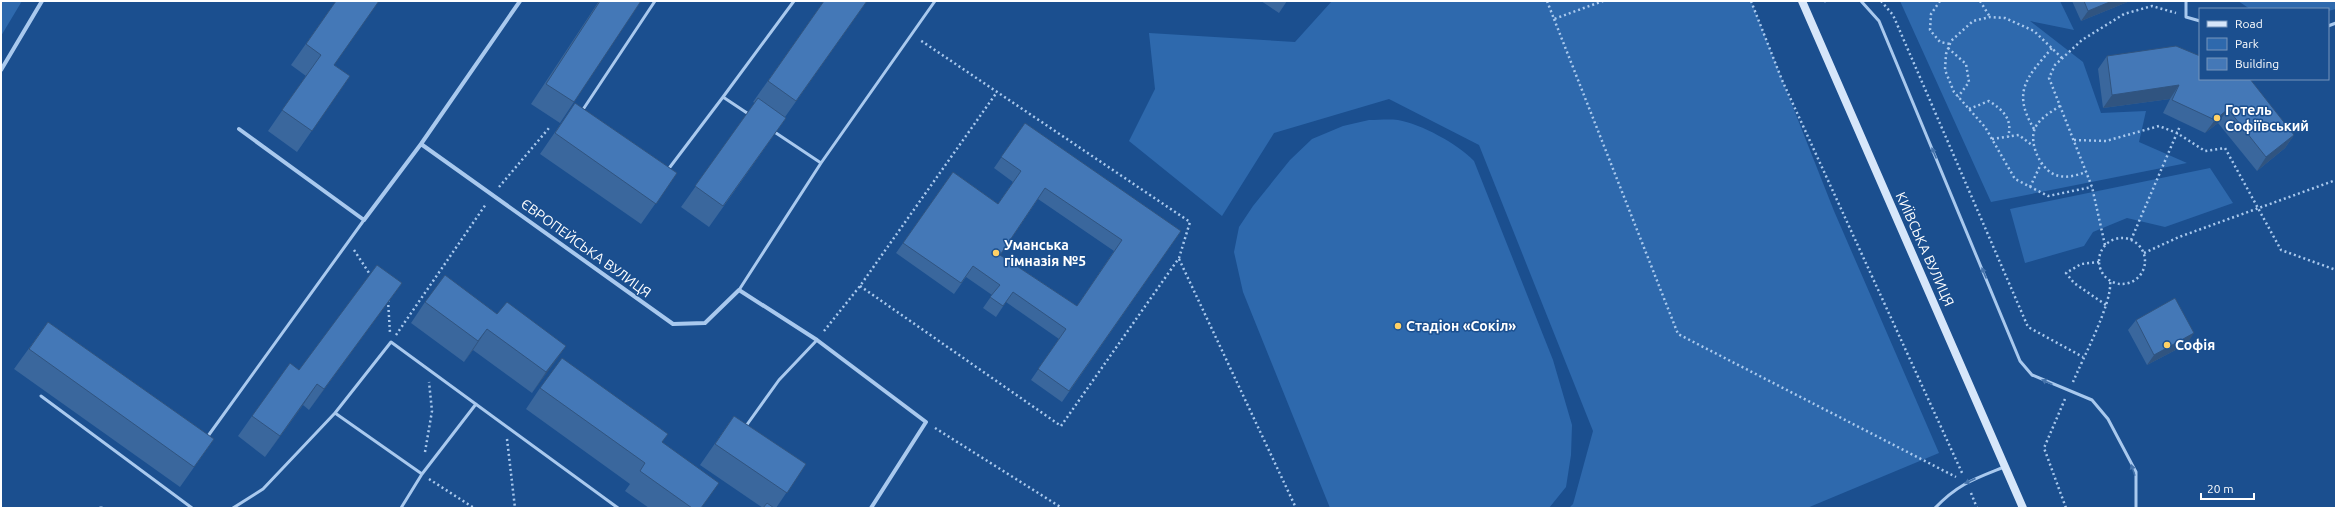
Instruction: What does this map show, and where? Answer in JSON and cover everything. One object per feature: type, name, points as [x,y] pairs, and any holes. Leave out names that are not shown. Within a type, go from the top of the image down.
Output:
[{"type":"main road","name":"КИЇВСЬКА ВУЛИЦЯ","points":[[1802,1],[2023,508]]},
{"type":"street","points":[[1,70],[42,1]]},
{"type":"street","points":[[239,129],[364,220],[421,144],[520,1]]},
{"type":"street","name":"ЄВРОПЕЙСЬКА ВУЛИЦЯ","points":[[421,144],[673,324],[705,323],[739,290]]},
{"type":"street","points":[[739,290],[817,340],[926,422],[871,508]]},
{"type":"lane","points":[[579,117],[655,1]]},
{"type":"lane","points":[[663,177],[794,1]]},
{"type":"lane","points":[[739,290],[821,163],[913,35],[935,1]]},
{"type":"lane","points":[[1860,1],[1879,22],[2020,360],[2032,375],[2092,400],[2108,419],[2136,472],[2136,508]]},
{"type":"lane","points":[[2186,1],[2186,17],[2199,21]]},
{"type":"lane","points":[[723,97],[756,119]]},
{"type":"lane","points":[[769,128],[821,163]]},
{"type":"lane","points":[[208,436],[349,243],[364,220]]},
{"type":"lane","points":[[744,430],[779,380],[817,340]]},
{"type":"lane","points":[[233,508],[263,489],[335,413],[391,342],[618,508]]},
{"type":"lane","points":[[41,396],[192,508]]},
{"type":"lane","points":[[401,508],[422,474],[476,404]]},
{"type":"lane","points":[[335,413],[422,474]]},
{"type":"lane","points":[[1935,508],[1950,492],[1966,482],[2006,466]]},
{"type":"path","points":[[1547,1],[1678,334],[1966,482]]},
{"type":"path","points":[[1554,19],[1603,1]]},
{"type":"path","points":[[1751,1],[1782,80],[1978,508]]},
{"type":"path","points":[[1881,1],[1892,15],[2028,327],[2083,357]]},
{"type":"path","points":[[1940,1],[1931,14],[1930,30],[1940,42],[1950,44]]},
{"type":"path","points":[[1980,1],[1990,17]]},
{"type":"path","points":[[2105,245],[2092,187],[2048,78],[2055,65],[2082,40],[2124,14],[2152,6],[2186,17]]},
{"type":"path","points":[[2062,58],[2034,31],[2005,18],[1990,17],[1973,21],[1950,44],[1948,48],[1945,70],[1954,92],[1986,127],[2015,179],[2048,196],[2092,187]]},
{"type":"path","points":[[860,286],[1060,426],[1178,258],[1190,222],[913,35]]},
{"type":"path","points":[[1948,48],[1966,64],[1970,82],[1958,97]]},
{"type":"path","points":[[2034,129],[2024,112],[2022,92],[2035,68],[2052,48]]},
{"type":"path","points":[[817,340],[860,286],[997,92]]},
{"type":"path","points":[[1969,109],[1989,101],[2004,110],[2010,127],[2008,137]]},
{"type":"path","points":[[2060,106],[2043,117],[2034,129],[2033,146],[2041,164],[2058,176],[2077,176],[2086,172]]},
{"type":"path","points":[[2074,140],[2106,141],[2160,126],[2177,133],[2205,151],[2225,148],[2256,209],[2281,250],[2336,270]]},
{"type":"path","points":[[2131,240],[2180,126]]},
{"type":"path","points":[[391,342],[493,195],[549,128]]},
{"type":"path","points":[[1992,139],[2019,135],[2033,146]]},
{"type":"path","points":[[2030,187],[2041,164]]},
{"type":"path","points":[[2144,253],[2179,237],[2336,180]]},
{"type":"path","points":[[2117,238],[2131,240],[2137,243],[2144,253],[2144,268],[2136,280],[2123,284],[2110,281],[2104,276],[2098,262],[2101,250],[2105,245],[2117,238]]},
{"type":"path","points":[[349,243],[375,281]]},
{"type":"path","points":[[1178,258],[1296,508]]},
{"type":"path","points":[[2098,262],[2081,264],[2066,273],[2074,283],[2106,305]]},
{"type":"path","points":[[2066,508],[2044,448],[2106,305],[2111,289],[2110,281]]},
{"type":"path","points":[[383,294],[388,300],[391,342]]},
{"type":"path","points":[[428,369],[432,411],[422,474],[474,508]]},
{"type":"path","points":[[926,422],[1062,508]]},
{"type":"path","points":[[506,426],[515,508]]},
{"type":"green space","points":[[1,1],[22,1],[1,36]]},
{"type":"green space","points":[[1332,1],[1751,1],[1834,211],[1939,453],[1807,508],[1569,508],[1573,504],[1593,431],[1479,145],[1389,99],[1274,133],[1222,216],[1129,141],[1155,89],[1149,33],[1295,42]]},
{"type":"green space","points":[[1900,1],[2060,1],[2074,30],[2030,21],[2083,62],[2101,113],[2146,111],[2139,142],[2187,163],[1991,202]]},
{"type":"green space","points":[[2238,1],[2336,1],[2336,9],[2329,11],[2329,8],[2248,8]]},
{"type":"green space","name":"Стадіон «Сокіл»","points":[[1369,120],[1398,120],[1428,130],[1459,148],[1474,161],[1553,360],[1572,425],[1571,455],[1566,487],[1549,508],[1330,508],[1243,292],[1234,252],[1239,227],[1253,206],[1290,160],[1312,139],[1343,126]]},
{"type":"green space","points":[[2210,168],[2233,203],[2165,227],[2127,218],[2093,232],[2084,246],[2025,263],[2010,209]]},
{"type":"building","points":[[336,1],[379,1],[334,65],[350,76],[312,131],[282,110],[321,55],[306,44]]},
{"type":"building","points":[[600,1],[641,1],[574,102],[546,84]]},
{"type":"building","points":[[824,1],[867,1],[796,101],[768,81]]},
{"type":"building","points":[[2084,1],[2112,1],[2088,11]]},
{"type":"building","name":"Готель Софіївський","points":[[2176,46],[2199,56],[2199,80],[2251,80],[2294,135],[2266,157],[2228,109],[2215,120],[2172,100],[2179,85],[2112,95],[2107,56]]},
{"type":"building","points":[[758,98],[786,118],[723,206],[695,186]]},
{"type":"building","points":[[575,103],[677,173],[656,204],[555,133]]},
{"type":"building","points":[[1025,123],[1181,231],[1069,391],[1038,369],[1066,329],[1013,292],[1003,306],[990,297],[1000,285],[973,266],[961,283],[903,243],[953,172],[998,204],[1021,171],[1001,157]],"holes":[[[1045,188],[1122,240],[1077,306],[1000,255]]]},
{"type":"building","points":[[377,265],[402,283],[324,389],[317,384],[280,436],[252,416],[290,363],[299,370]]},
{"type":"building","points":[[445,275],[497,314],[507,302],[566,346],[546,372],[487,329],[478,341],[425,302]]},
{"type":"building","points":[[2175,298],[2194,333],[2154,355],[2136,320]]},
{"type":"building","points":[[48,322],[214,439],[194,467],[29,349]]},
{"type":"building","points":[[562,358],[668,434],[662,442],[719,483],[701,508],[692,508],[640,471],[645,463],[540,388]]},
{"type":"building","points":[[734,416],[806,464],[787,493],[715,444]]},
{"type":"building","points":[[767,503],[774,508],[763,508]]},
{"type":"place","name":"Готель Софіївський","points":[[2217,118]]},
{"type":"place","name":"Уманська гімназія №5","points":[[996,253]]},
{"type":"place","name":"Стадіон «Сокіл»","points":[[1398,326]]},
{"type":"place","name":"Софія","points":[[2167,345]]}]
